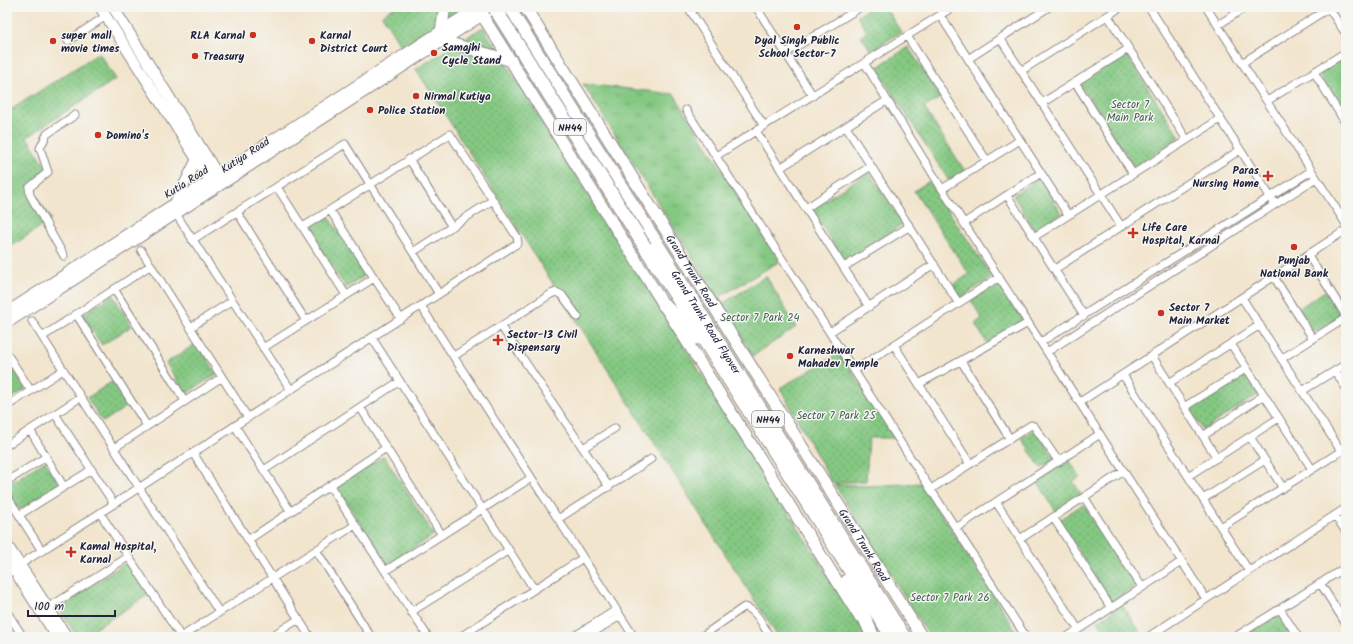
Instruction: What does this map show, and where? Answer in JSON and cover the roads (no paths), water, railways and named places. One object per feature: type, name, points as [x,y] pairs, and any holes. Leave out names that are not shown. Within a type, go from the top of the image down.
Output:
[{"type":"highway","name":"Grand Trunk Road Flyover","points":[[495,7],[651,244],[904,637]]},
{"type":"highway","name":"Grand Trunk Road Flyover","points":[[508,7],[651,244],[716,359]]},
{"type":"highway","points":[[664,305],[716,359]]},
{"type":"highway","name":"NH44","points":[[716,359],[892,637]]},
{"type":"highway","points":[[839,553],[842,567],[873,637]]},
{"type":"highway","points":[[879,597],[911,637]]},
{"type":"main road","points":[[445,7],[442,36],[512,62]]},
{"type":"main road","points":[[479,9],[873,637]]},
{"type":"main road","name":"Grand Trunk Road","points":[[530,10],[922,637]]},
{"type":"street","points":[[113,7],[176,116],[216,180]]},
{"type":"street","points":[[442,36],[460,25],[479,9],[495,7]]},
{"type":"street","points":[[688,7],[764,126]]},
{"type":"street","points":[[756,7],[812,96]]},
{"type":"street","points":[[786,53],[861,7]]},
{"type":"street","points":[[716,156],[953,7]]},
{"type":"street","points":[[968,59],[1049,7]]},
{"type":"street","points":[[1021,71],[1121,7]]},
{"type":"street","points":[[1149,7],[1275,204]]},
{"type":"street","points":[[1206,7],[1346,224]]},
{"type":"street","points":[[1218,25],[1246,7]]},
{"type":"street","points":[[1242,63],[1329,8],[1346,34]]},
{"type":"street","points":[[68,41],[103,11],[176,116],[197,159],[216,180]]},
{"type":"street","points":[[940,15],[1068,215]]},
{"type":"street","points":[[1108,16],[1187,140]]},
{"type":"street","name":"Kutiya Road","points":[[7,323],[173,208],[442,36]]},
{"type":"street","points":[[907,36],[987,161]]},
{"type":"street","points":[[1000,38],[1121,226]]},
{"type":"street","points":[[1042,103],[1128,48]]},
{"type":"street","points":[[1267,101],[1346,52]]},
{"type":"street","points":[[864,64],[942,189],[1206,599]]},
{"type":"street","points":[[1314,72],[1346,124]]},
{"type":"street","points":[[1075,82],[1133,174]]},
{"type":"street","points":[[780,168],[886,101]]},
{"type":"street","points":[[686,110],[1026,637]]},
{"type":"street","points":[[64,256],[30,194],[29,188],[48,172],[40,148],[45,137],[75,115]]},
{"type":"street","points":[[1034,236],[1220,119]]},
{"type":"street","points":[[846,127],[959,304]]},
{"type":"street","points":[[756,131],[869,306]]},
{"type":"street","points":[[13,569],[518,243],[517,237],[450,134],[303,227]]},
{"type":"street","points":[[942,189],[1020,140]]},
{"type":"street","points":[[192,240],[345,144],[439,294]]},
{"type":"street","points":[[1055,269],[1240,150]]},
{"type":"street","points":[[197,159],[173,208],[192,240],[291,390]]},
{"type":"street","points":[[409,159],[452,227]]},
{"type":"street","points":[[806,208],[871,166]]},
{"type":"street","points":[[1041,342],[1312,171]]},
{"type":"street","points":[[964,223],[1041,173]]},
{"type":"street","points":[[1047,352],[1316,178]]},
{"type":"street","points":[[277,187],[346,295]]},
{"type":"street","points":[[1008,195],[1084,316]]},
{"type":"street","points":[[413,252],[493,200]]},
{"type":"street","name":"Kutia Road","points":[[7,312],[173,208]]},
{"type":"street","points":[[330,210],[401,319]]},
{"type":"street","points":[[237,212],[306,321]]},
{"type":"street","points":[[844,267],[910,226]]},
{"type":"street","points":[[1080,402],[1346,230]]},
{"type":"street","points":[[1206,238],[1211,246]]},
{"type":"street","points":[[141,250],[248,418]]},
{"type":"street","points":[[1282,359],[1346,317],[1308,255]]},
{"type":"street","points":[[830,332],[934,264]]},
{"type":"street","points":[[42,337],[151,265]]},
{"type":"street","points":[[855,370],[999,277]]},
{"type":"street","points":[[1274,277],[1313,339]]},
{"type":"street","points":[[263,348],[374,278]]},
{"type":"street","points":[[1134,284],[1139,292]]},
{"type":"street","points":[[114,289],[185,401]]},
{"type":"street","points":[[454,356],[550,294],[556,292],[562,295],[578,317]]},
{"type":"street","points":[[1221,527],[1344,450],[1302,391],[1242,298]]},
{"type":"street","points":[[191,327],[232,300]]},
{"type":"street","points":[[421,306],[634,637]]},
{"type":"street","points":[[76,314],[147,426]]},
{"type":"street","points":[[32,321],[219,612]]},
{"type":"street","points":[[919,384],[1028,323]]},
{"type":"street","points":[[501,326],[609,487]]},
{"type":"street","points":[[1169,383],[1260,326]]},
{"type":"street","points":[[372,338],[534,589]]},
{"type":"street","points":[[1231,344],[1312,469]]},
{"type":"street","points":[[894,345],[970,464]]},
{"type":"street","points":[[8,356],[31,391]]},
{"type":"street","points":[[1152,356],[1217,458]]},
{"type":"street","points":[[961,361],[1010,439]]},
{"type":"street","points":[[1302,391],[1346,364]]},
{"type":"street","points":[[1184,407],[1247,368]]},
{"type":"street","points":[[7,406],[63,370]]},
{"type":"street","points":[[1335,370],[1346,388]]},
{"type":"street","points":[[1123,375],[1249,571]]},
{"type":"street","points":[[114,448],[222,377]]},
{"type":"street","points":[[264,470],[400,381]]},
{"type":"street","points":[[1203,436],[1264,395]]},
{"type":"street","points":[[7,445],[81,397]]},
{"type":"street","points":[[360,408],[442,535]]},
{"type":"street","points":[[55,414],[114,504]]},
{"type":"street","points":[[1188,476],[1279,418]]},
{"type":"street","points":[[931,490],[1032,425],[1059,462]]},
{"type":"street","points":[[236,426],[291,512]]},
{"type":"street","points":[[583,448],[615,428]]},
{"type":"street","points":[[30,430],[64,487]]},
{"type":"street","points":[[956,528],[1100,434]]},
{"type":"street","points":[[1250,437],[1283,488]]},
{"type":"street","points":[[248,540],[386,448]]},
{"type":"street","points":[[192,453],[310,637]]},
{"type":"street","points":[[7,480],[46,457]]},
{"type":"street","points":[[558,519],[651,460]]},
{"type":"street","points":[[1203,499],[1265,460]]},
{"type":"street","points":[[19,515],[91,470]]},
{"type":"street","points":[[1020,539],[1124,471]]},
{"type":"street","points":[[385,571],[531,478]]},
{"type":"street","points":[[330,486],[428,637]]},
{"type":"street","points":[[7,496],[42,550]]},
{"type":"street","points":[[1084,497],[1142,588]]},
{"type":"street","points":[[996,502],[1078,629]]},
{"type":"street","points":[[1148,637],[1346,508]]},
{"type":"street","points":[[100,513],[181,637],[356,525]]},
{"type":"street","points":[[1335,515],[1346,532]]},
{"type":"street","points":[[1053,517],[1111,608]]},
{"type":"street","points":[[7,545],[13,569],[48,608],[67,637]]},
{"type":"street","points":[[316,550],[371,637]]},
{"type":"street","points":[[411,612],[509,550]]},
{"type":"street","points":[[48,608],[128,557]]},
{"type":"street","points":[[460,637],[583,558]]},
{"type":"street","points":[[7,559],[57,637]]},
{"type":"street","points":[[1067,637],[1181,562]]},
{"type":"street","points":[[1235,637],[1346,567]]},
{"type":"street","points":[[1320,583],[1346,624]]},
{"type":"street","points":[[701,637],[744,607],[753,611],[770,637]]},
{"type":"street","points":[[1280,609],[1298,637]]},
{"type":"street","points":[[573,637],[618,612]]},
{"type":"street","points":[[586,637],[618,612]]},
{"type":"street","points":[[8,615],[24,637]]},
{"type":"street","points":[[270,637],[299,619]]},
{"type":"street","points":[[1159,630],[1164,637]]},
{"type":"place","name":"Dyal Singh Public School Sector-7","points":[[797,27]]},
{"type":"place","name":"RLA Karnal","points":[[253,35]]},
{"type":"place","name":"super mall movie times","points":[[53,41]]},
{"type":"place","name":"Karnal District Court","points":[[312,41]]},
{"type":"place","name":"Samajhi Cycle Stand","points":[[434,53]]},
{"type":"place","name":"Treasury","points":[[195,56]]},
{"type":"place","name":"Nirmal Kutiya","points":[[416,96]]},
{"type":"place","name":"Police Station","points":[[370,110]]},
{"type":"place","name":"Domino's","points":[[98,135]]},
{"type":"place","name":"Paras Nursing Home","points":[[1268,176]]},
{"type":"place","name":"Life Care Hospital, Karnal","points":[[1133,233]]},
{"type":"place","name":"Punjab National Bank","points":[[1294,247]]},
{"type":"place","name":"Sector 7 Main Market","points":[[1161,313]]},
{"type":"place","name":"Sector-13 Civil Dispensary","points":[[498,340]]},
{"type":"place","name":"Karneshwar Mahadev Temple","points":[[790,356]]},
{"type":"place","name":"Kamal Hospital, Karnal","points":[[71,552]]},
{"type":"park label","name":"Sector 7 Main Park","points":[[1130,110]]},
{"type":"park label","name":"Sector 7 Park 24","points":[[760,317]]},
{"type":"park label","name":"Sector 7 Park 25","points":[[836,415]]},
{"type":"park label","name":"Sector 7 Park 26","points":[[950,597]]}]
